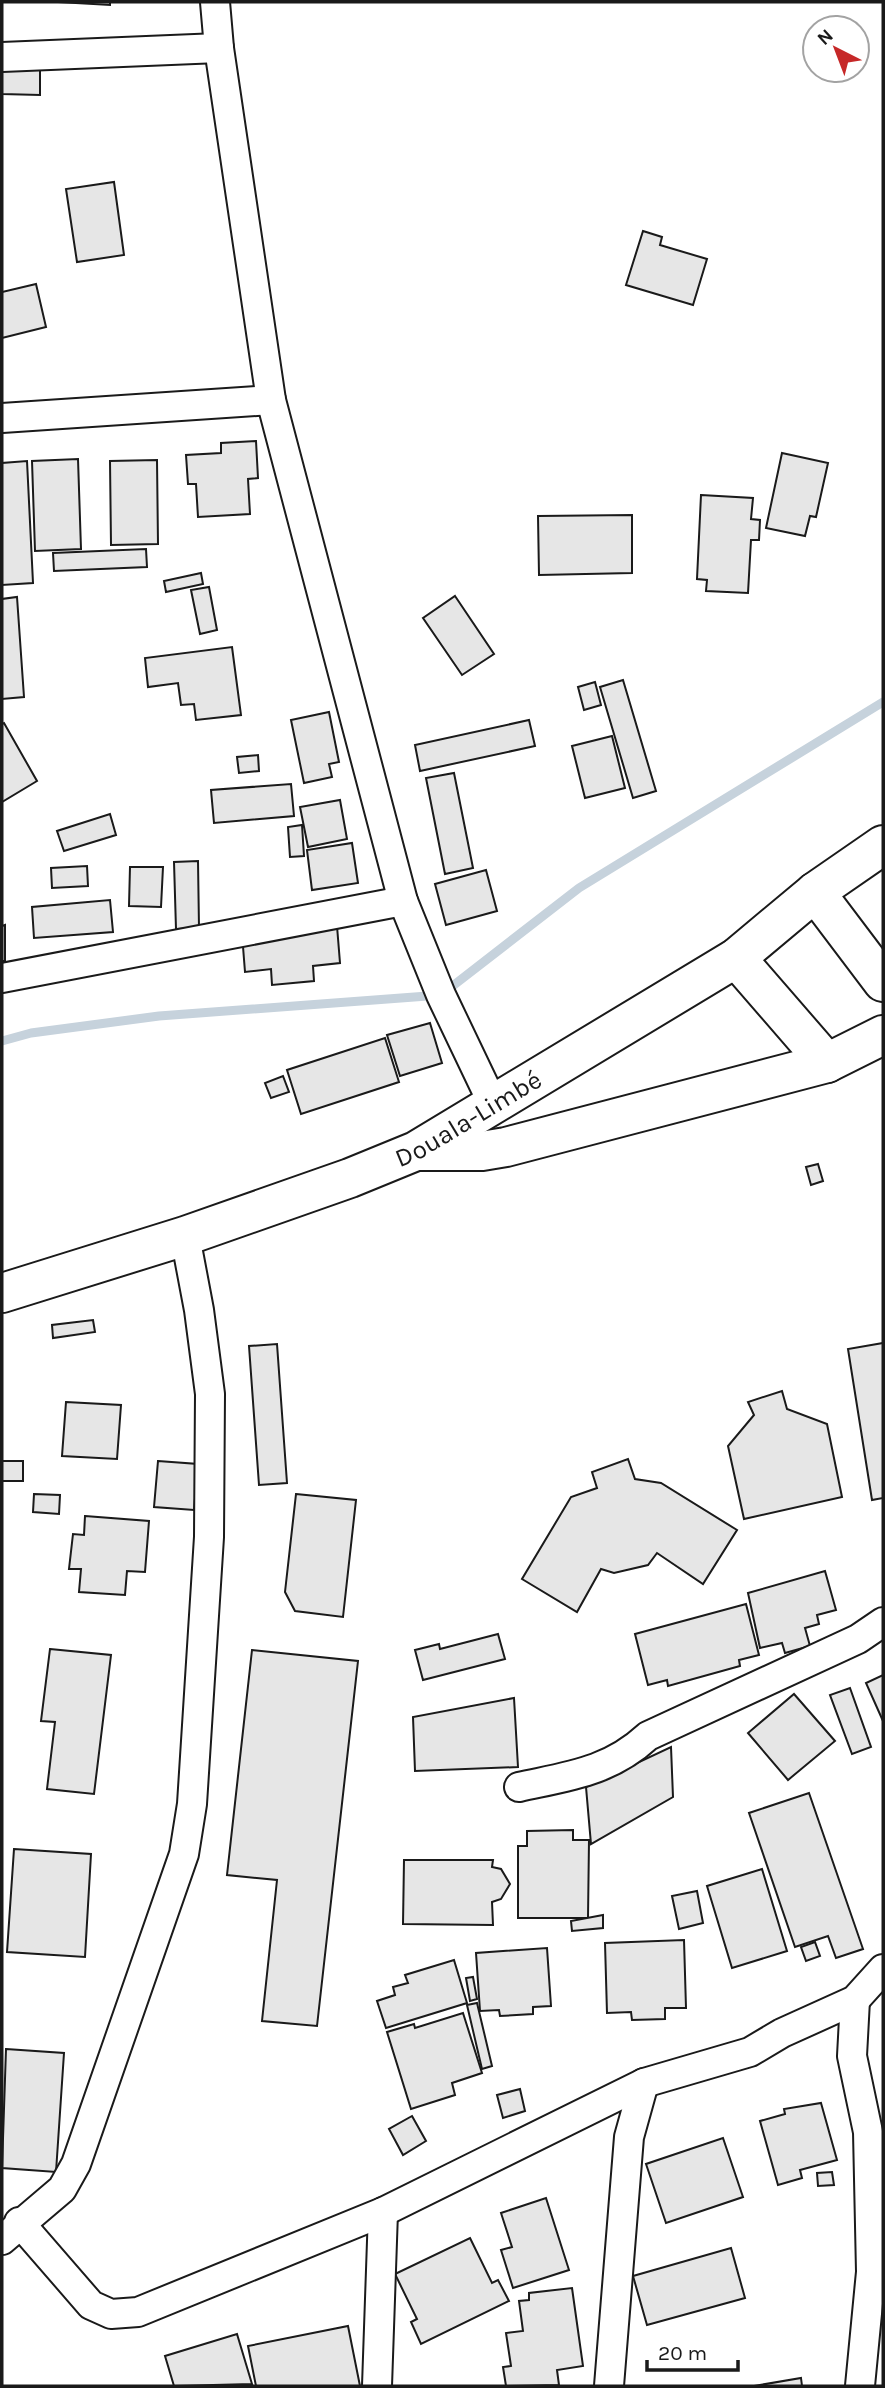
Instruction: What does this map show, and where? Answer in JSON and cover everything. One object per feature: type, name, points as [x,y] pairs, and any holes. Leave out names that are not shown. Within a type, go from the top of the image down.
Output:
[{"type":"main road","name":"Douala-Limbé","points":[[2,1293],[185,1236],[350,1178],[416,1151],[736,958],[815,892],[883,845]]},
{"type":"main road","points":[[815,892],[883,982]]},
{"type":"main road","points":[[736,958],[827,1063]]},
{"type":"main road","points":[[416,1151],[481,1151],[506,1147],[827,1063],[883,1035]]},
{"type":"street","points":[[215,2],[219,48],[271,400],[403,901],[441,995],[494,1106]]},
{"type":"street","points":[[2,57],[219,48]]},
{"type":"street","points":[[2,418],[271,400]]},
{"type":"street","points":[[2,978],[403,901]]},
{"type":"street","points":[[185,1236],[210,1394],[209,1537],[192,1804],[184,1854],[76,2164],[62,2189],[10,2231],[91,2305],[111,2314],[138,2312],[383,2212],[644,2082],[750,2052],[782,2033],[855,2000],[883,1969]]},
{"type":"street","points":[[519,1787],[598,1769],[628,1755],[648,1736],[858,1639],[883,1622]]},
{"type":"street","points":[[855,2000],[852,2056],[868,2132],[871,2272],[860,2386]]},
{"type":"street","points":[[609,2386],[629,2137],[644,2082]]},
{"type":"street","points":[[377,2386],[383,2212]]},
{"type":"building","points":[[58,2],[110,2],[110,5]]},
{"type":"building","points":[[2,67],[40,68],[40,95],[2,94]]},
{"type":"building","points":[[114,182],[124,255],[77,262],[66,189]]},
{"type":"building","points":[[643,231],[662,237],[660,245],[707,259],[693,305],[626,285]]},
{"type":"building","points":[[36,284],[46,327],[2,338],[2,292]]},
{"type":"building","points":[[256,441],[258,478],[248,479],[250,514],[198,517],[196,484],[188,484],[186,455],[221,453],[221,443]]},
{"type":"building","points":[[782,453],[828,463],[816,517],[810,516],[805,536],[766,528]]},
{"type":"building","points":[[78,459],[81,549],[35,551],[32,461]]},
{"type":"building","points":[[157,460],[158,544],[111,545],[110,461]]},
{"type":"building","points":[[27,461],[33,583],[2,585],[2,463]]},
{"type":"building","points":[[701,495],[753,498],[751,519],[760,520],[759,540],[751,540],[748,593],[706,591],[707,580],[697,579]]},
{"type":"building","points":[[632,515],[632,573],[539,575],[538,516]]},
{"type":"building","points":[[146,549],[147,567],[54,571],[53,553]]},
{"type":"building","points":[[201,573],[203,584],[166,592],[164,581]]},
{"type":"building","points":[[209,587],[217,630],[200,634],[191,590]]},
{"type":"building","points":[[455,596],[494,654],[462,675],[423,618]]},
{"type":"building","points":[[17,597],[24,697],[2,699],[2,599]]},
{"type":"building","points":[[232,647],[241,715],[196,720],[194,704],[181,705],[178,683],[148,687],[145,658]]},
{"type":"building","points":[[623,680],[656,791],[633,798],[600,687]]},
{"type":"building","points":[[595,682],[601,705],[584,710],[578,687]]},
{"type":"building","points":[[329,712],[339,762],[329,764],[332,777],[304,783],[291,720]]},
{"type":"building","points":[[529,720],[535,746],[420,771],[415,745]]},
{"type":"building","points":[[4,723],[37,781],[2,802],[2,724]]},
{"type":"building","points":[[612,736],[625,788],[585,798],[572,746]]},
{"type":"building","points":[[258,755],[259,771],[239,773],[237,757]]},
{"type":"building","points":[[454,773],[473,868],[445,874],[426,778]]},
{"type":"building","points":[[291,784],[294,816],[214,823],[211,790]]},
{"type":"building","points":[[340,800],[347,839],[308,847],[300,807]]},
{"type":"building","points":[[110,814],[116,835],[64,851],[57,831]]},
{"type":"building","points":[[302,825],[304,856],[290,857],[288,827]]},
{"type":"building","points":[[352,843],[358,883],[312,890],[307,850]]},
{"type":"building","points":[[198,861],[199,928],[176,929],[174,862]]},
{"type":"building","points":[[87,866],[88,886],[52,888],[51,868]]},
{"type":"building","points":[[130,867],[163,867],[161,907],[129,906]]},
{"type":"building","points":[[486,870],[497,911],[446,925],[435,884]]},
{"type":"building","points":[[110,900],[113,932],[34,938],[32,907]]},
{"type":"building","points":[[5,925],[5,961],[2,961],[2,926]]},
{"type":"building","points":[[337,926],[340,963],[313,966],[314,981],[272,985],[271,969],[245,972],[242,934]]},
{"type":"building","points":[[430,1023],[442,1063],[400,1076],[387,1035]]},
{"type":"building","points":[[385,1038],[399,1082],[301,1114],[287,1070]]},
{"type":"building","points":[[283,1076],[289,1092],[271,1098],[265,1083]]},
{"type":"building","points":[[818,1164],[823,1181],[811,1185],[806,1167]]},
{"type":"building","points":[[93,1320],[95,1332],[53,1338],[52,1325]]},
{"type":"building","points":[[883,1343],[883,1498],[872,1500],[848,1349]]},
{"type":"building","points":[[277,1344],[287,1483],[259,1485],[249,1346]]},
{"type":"building","points":[[782,1391],[787,1409],[827,1424],[842,1497],[744,1519],[728,1446],[754,1415],[748,1402]]},
{"type":"building","points":[[66,1402],[121,1405],[117,1459],[62,1456]]},
{"type":"building","points":[[628,1459],[635,1479],[661,1483],[737,1530],[703,1584],[657,1553],[648,1565],[614,1573],[601,1569],[577,1612],[522,1579],[571,1497],[597,1488],[592,1472]]},
{"type":"building","points":[[2,1461],[23,1461],[23,1481],[2,1481]]},
{"type":"building","points":[[158,1461],[198,1464],[194,1510],[154,1507]]},
{"type":"building","points":[[34,1494],[60,1495],[59,1514],[33,1512]]},
{"type":"building","points":[[296,1494],[356,1500],[343,1617],[295,1611],[285,1592]]},
{"type":"building","points":[[85,1516],[149,1521],[145,1572],[127,1571],[125,1595],[79,1592],[81,1569],[69,1569],[73,1534],[84,1535]]},
{"type":"building","points":[[825,1571],[836,1610],[817,1615],[819,1624],[805,1628],[810,1646],[785,1653],[782,1643],[760,1648],[748,1593]]},
{"type":"building","points":[[746,1604],[759,1655],[739,1660],[740,1666],[668,1686],[667,1680],[648,1685],[635,1634]]},
{"type":"building","points":[[498,1634],[505,1659],[423,1680],[415,1650],[439,1644],[440,1649]]},
{"type":"building","points":[[50,1649],[111,1655],[94,1794],[47,1789],[55,1722],[41,1721]]},
{"type":"building","points":[[252,1650],[358,1661],[317,2026],[262,2021],[277,1880],[227,1875]]},
{"type":"building","points":[[883,1675],[883,1721],[866,1683]]},
{"type":"building","points":[[850,1688],[871,1747],[852,1754],[830,1695]]},
{"type":"building","points":[[794,1694],[835,1741],[788,1780],[748,1733]]},
{"type":"building","points":[[514,1698],[518,1767],[415,1771],[413,1717]]},
{"type":"building","points":[[671,1747],[673,1797],[591,1844],[586,1787]]},
{"type":"building","points":[[809,1793],[863,1949],[836,1958],[828,1936],[795,1947],[749,1813]]},
{"type":"building","points":[[573,1830],[573,1840],[589,1840],[588,1918],[518,1918],[518,1846],[527,1846],[527,1831]]},
{"type":"building","points":[[14,1849],[91,1854],[85,1957],[7,1952]]},
{"type":"building","points":[[404,1860],[493,1860],[492,1867],[501,1869],[510,1884],[501,1899],[492,1902],[493,1925],[403,1924]]},
{"type":"building","points":[[762,1869],[787,1951],[732,1968],[707,1886]]},
{"type":"building","points":[[697,1891],[703,1923],[679,1929],[672,1896]]},
{"type":"building","points":[[603,1915],[603,1928],[572,1931],[571,1921]]},
{"type":"building","points":[[684,1940],[686,2008],[665,2008],[665,2019],[632,2020],[631,2012],[607,2013],[605,1943]]},
{"type":"building","points":[[815,1942],[820,1956],[806,1961],[801,1947]]},
{"type":"building","points":[[547,1948],[551,2006],[533,2007],[533,2014],[500,2016],[499,2010],[480,2011],[476,1953]]},
{"type":"building","points":[[454,1960],[467,2003],[386,2028],[377,2001],[395,1995],[393,1987],[408,1983],[405,1975]]},
{"type":"building","points":[[473,1977],[477,1999],[470,2001],[466,1978]]},
{"type":"building","points":[[477,2003],[492,2066],[482,2069],[467,2005]]},
{"type":"building","points":[[463,2013],[482,2073],[452,2083],[455,2095],[411,2109],[387,2032],[414,2024],[415,2028]]},
{"type":"building","points":[[6,2049],[64,2053],[56,2172],[2,2168]]},
{"type":"building","points":[[520,2089],[525,2111],[503,2118],[497,2095]]},
{"type":"building","points":[[821,2103],[837,2160],[800,2170],[802,2178],[778,2185],[760,2121],[785,2114],[784,2109]]},
{"type":"building","points":[[412,2116],[426,2141],[403,2155],[389,2129]]},
{"type":"building","points":[[723,2138],[743,2197],[666,2223],[646,2164]]},
{"type":"building","points":[[832,2172],[834,2185],[818,2186],[817,2173]]},
{"type":"building","points":[[546,2198],[569,2270],[513,2288],[501,2250],[512,2247],[501,2213]]},
{"type":"building","points":[[470,2238],[492,2283],[498,2280],[509,2301],[421,2344],[411,2322],[417,2319],[395,2274]]},
{"type":"building","points":[[731,2248],[745,2298],[647,2325],[633,2276]]},
{"type":"building","points":[[572,2288],[583,2366],[557,2370],[559,2385],[506,2386],[503,2367],[511,2366],[506,2333],[523,2331],[519,2301],[529,2300],[529,2293]]},
{"type":"building","points":[[348,2326],[360,2386],[256,2386],[248,2346]]},
{"type":"building","points":[[237,2334],[252,2384],[174,2386],[165,2356]]},
{"type":"building","points":[[801,2378],[802,2386],[754,2386]]},
{"type":"waterway","points":[[2,1041],[31,1033],[159,1016],[441,995],[579,888],[883,702]]}]
